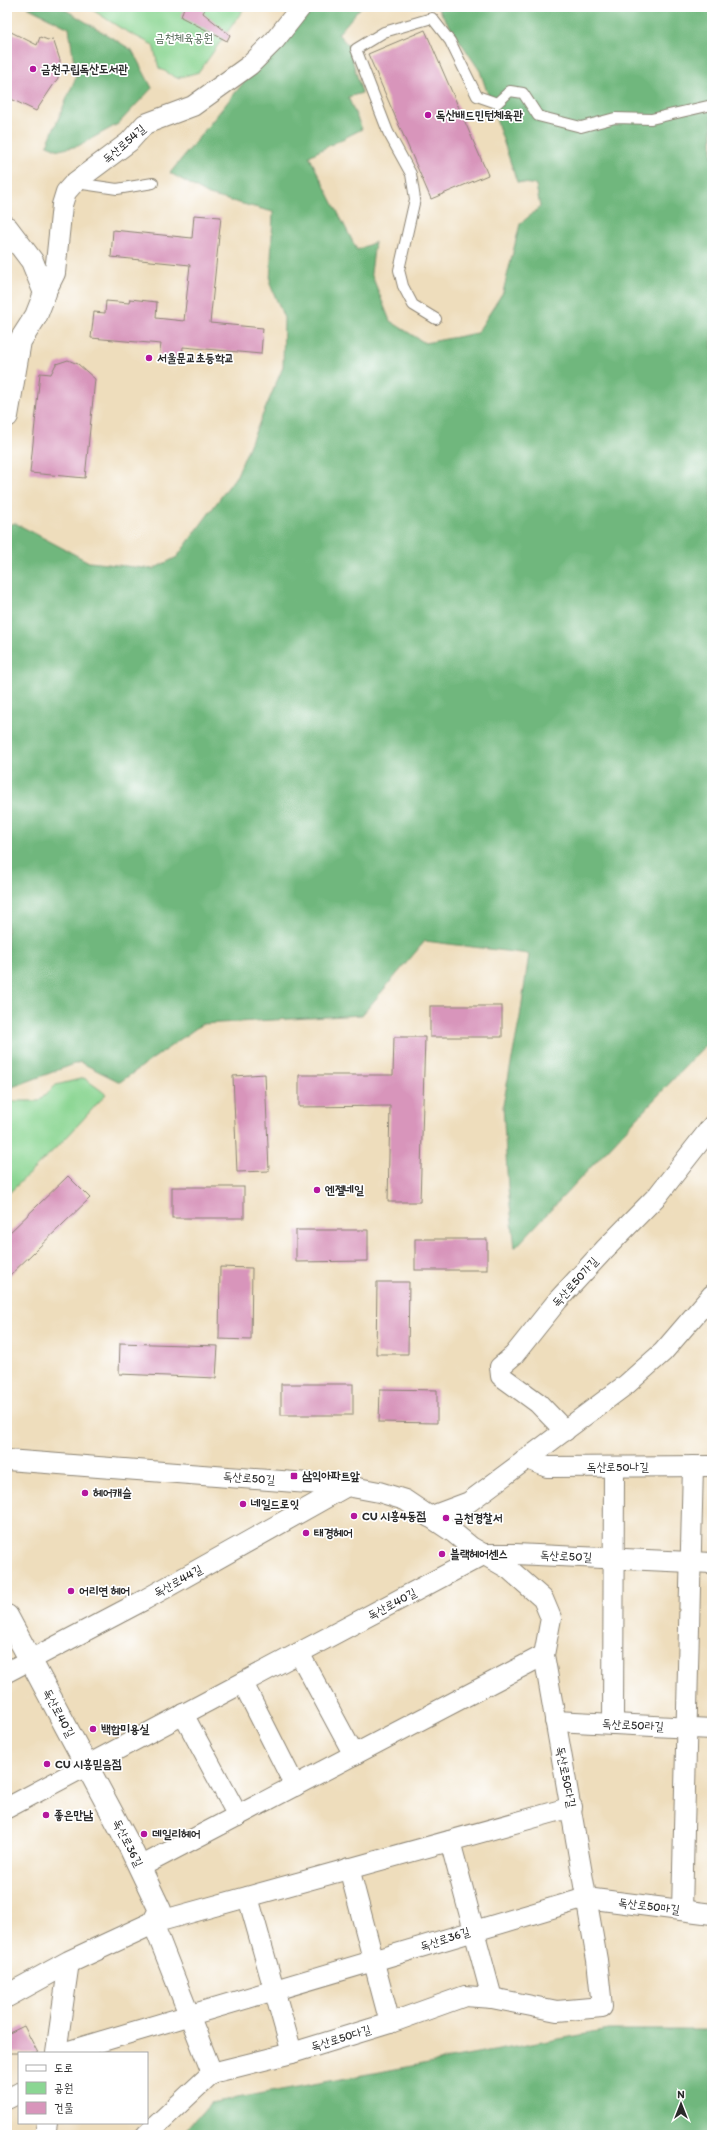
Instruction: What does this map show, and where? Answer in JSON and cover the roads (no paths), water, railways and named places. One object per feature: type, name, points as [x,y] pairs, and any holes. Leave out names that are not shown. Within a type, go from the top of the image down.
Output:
[{"type":"street","name":"독산로54길","points":[[7,416],[14,340],[36,316],[55,273],[62,205],[66,192],[74,183],[129,142],[145,124],[193,106],[250,65],[275,40],[301,7]]},
{"type":"street","points":[[7,228],[32,261],[45,293]]},
{"type":"street","name":"독산로50가길","points":[[565,1431],[538,1403],[501,1376],[500,1367],[514,1355],[558,1300],[658,1195],[712,1126]]},
{"type":"street","points":[[429,1517],[469,1502],[627,1384],[663,1352],[712,1295]]},
{"type":"street","name":"독산로50나길","points":[[526,1458],[547,1467],[703,1466]]},
{"type":"street","name":"독산로50길","points":[[7,1460],[347,1486],[379,1492],[405,1500],[454,1533],[471,1548],[485,1554],[712,1563]]},
{"type":"street","points":[[682,1910],[691,1562],[703,1466]]},
{"type":"street","points":[[612,1724],[614,1467]]},
{"type":"street","name":"독산로44길","points":[[7,1672],[144,1600],[347,1486]]},
{"type":"street","name":"독산로40길","points":[[7,1808],[485,1554]]},
{"type":"street","name":"독산로50다길","points":[[146,2135],[212,2073],[292,2053],[390,2023],[465,1996],[492,1998],[557,2011],[602,2008],[597,1960],[572,1807],[544,1655],[551,1618],[543,1599],[509,1569],[485,1554]]},
{"type":"street","points":[[7,1616],[31,1660]]},
{"type":"street","points":[[299,1653],[354,1755]]},
{"type":"street","points":[[140,1867],[544,1655]]},
{"type":"street","name":"독산로40길","points":[[31,1660],[88,1765]]},
{"type":"street","points":[[243,1683],[295,1786]]},
{"type":"street","points":[[183,1714],[238,1816]]},
{"type":"street","name":"독산로50라길","points":[[555,1721],[712,1729]]},
{"type":"street","name":"독산로36길","points":[[88,1765],[140,1867],[160,1910],[153,1923]]},
{"type":"street","points":[[7,1996],[69,1962],[153,1923],[572,1807]]},
{"type":"street","name":"독산로36길","points":[[65,2052],[475,1931],[450,1841]]},
{"type":"street","points":[[349,1868],[390,2023]]},
{"type":"street","points":[[248,1896],[292,2053]]},
{"type":"street","points":[[492,1998],[475,1931],[586,1898]]},
{"type":"street","name":"독산로50마길","points":[[586,1898],[712,1914]]},
{"type":"street","points":[[153,1923],[188,2016],[212,2073]]},
{"type":"street","points":[[56,2052],[69,1962]]},
{"type":"street","points":[[7,2099],[18,2094]]},
{"type":"street","points":[[45,2135],[47,2124]]},
{"type":"lane","points":[[436,319],[413,305],[403,286],[399,270],[415,199],[411,174],[388,132],[356,49],[384,32],[432,18],[450,41],[477,96],[497,102],[510,91],[522,93],[538,116],[581,127],[615,118],[651,120],[712,105]]},
{"type":"lane","points":[[74,183],[117,189],[153,183]]},
{"type":"place","name":"금천구립독산도서관","points":[[33,69]]},
{"type":"place","name":"독산배드민턴체육관","points":[[428,115]]},
{"type":"place","name":"서울문교초등학교","points":[[149,358]]},
{"type":"place","name":"엔젤네일","points":[[317,1190]]},
{"type":"place","name":"삼익아파트앞","points":[[294,1476]]},
{"type":"place","name":"헤어캐슬","points":[[85,1493]]},
{"type":"place","name":"네일드로잇","points":[[243,1504]]},
{"type":"place","name":"CU 시흥4동점","points":[[354,1516]]},
{"type":"place","name":"금천경찰서","points":[[446,1518]]},
{"type":"place","name":"태경헤어","points":[[306,1533]]},
{"type":"place","name":"블랙헤어센스","points":[[442,1554]]},
{"type":"place","name":"어리연 헤어","points":[[71,1591]]},
{"type":"place","name":"백합미용실","points":[[93,1729]]},
{"type":"place","name":"CU 시흥믿음점","points":[[47,1764]]},
{"type":"place","name":"좋은만남","points":[[46,1815]]},
{"type":"place","name":"데일리헤어","points":[[144,1834]]},
{"type":"park label","name":"금천체육공원","points":[[184,38]]}]
